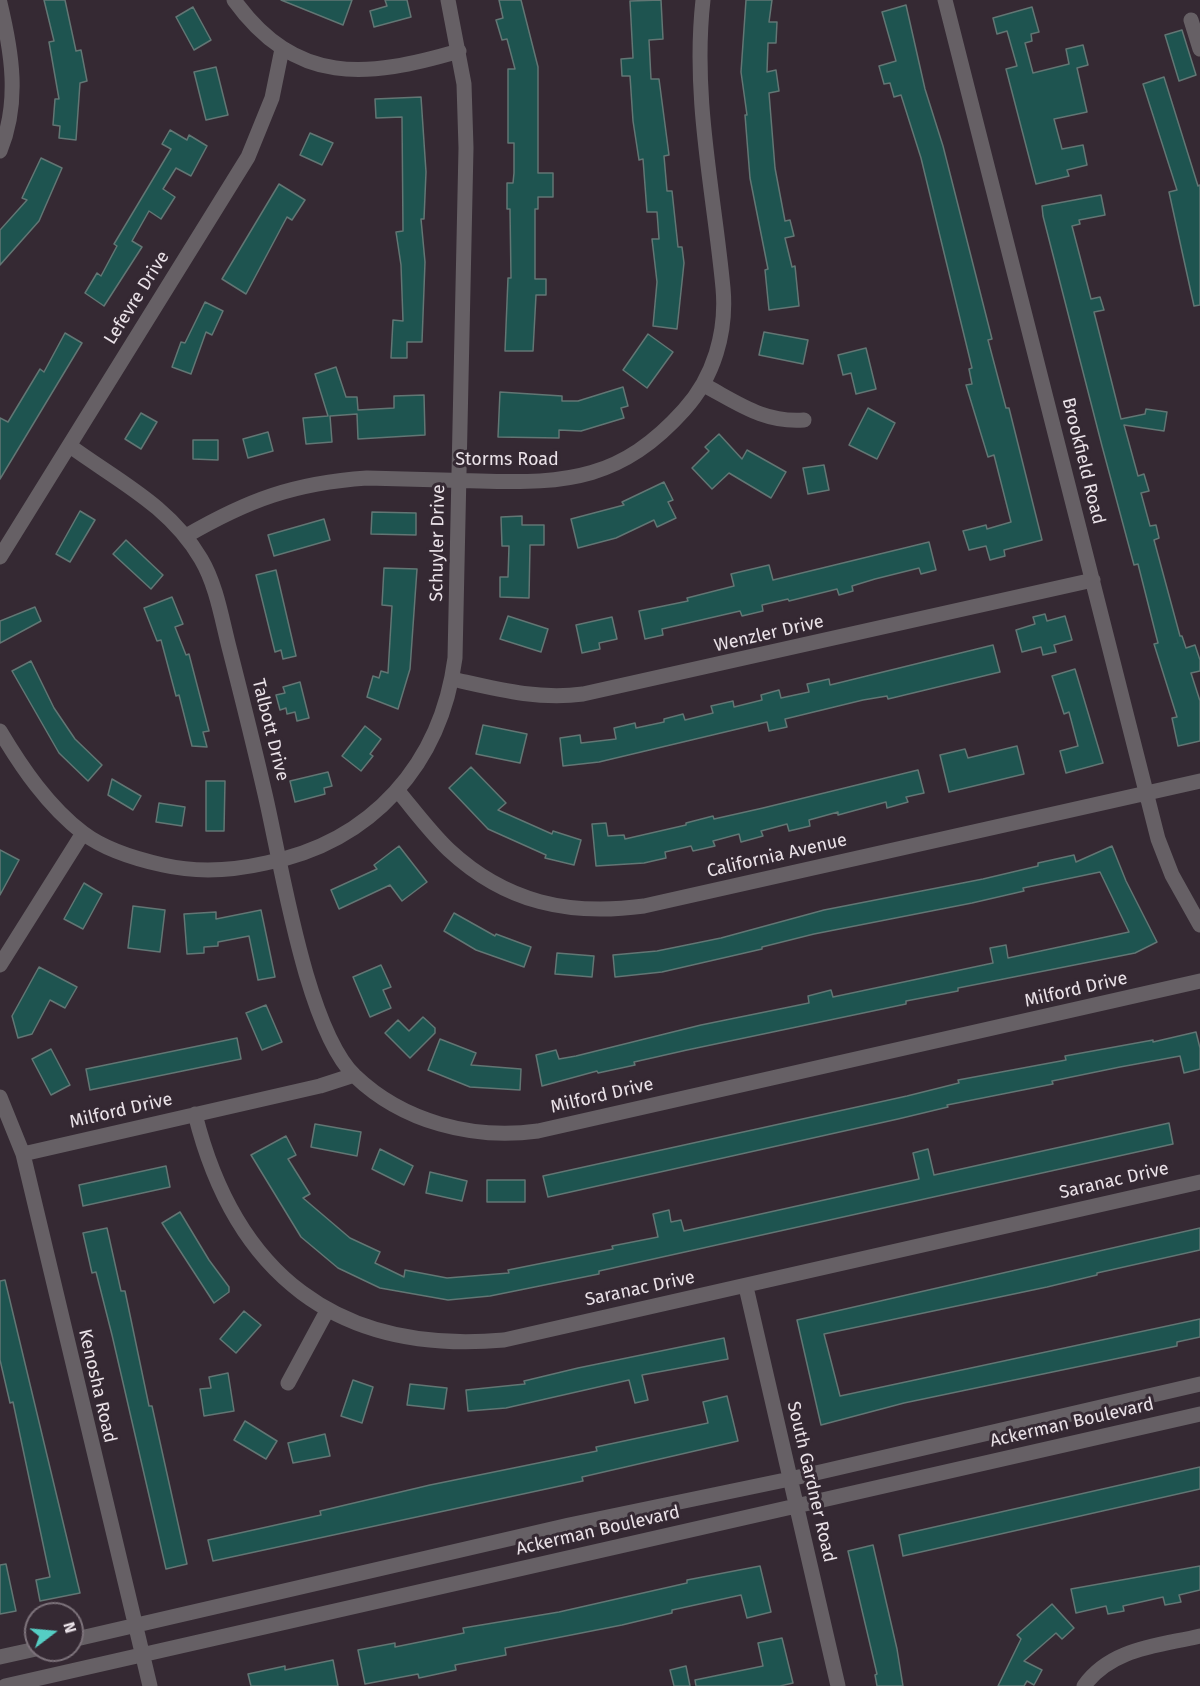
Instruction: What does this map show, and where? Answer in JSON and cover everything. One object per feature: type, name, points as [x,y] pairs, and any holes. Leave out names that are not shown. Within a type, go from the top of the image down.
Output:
[{"type":"street","points":[[234,0],[249,20],[282,49],[293,56],[325,66],[352,70],[395,68],[459,51]]},
{"type":"street","name":"Schuyler Drive","points":[[0,731],[40,790],[83,833],[105,845],[147,861],[179,868],[237,869],[280,861],[321,846],[352,830],[398,791],[420,761],[435,734],[452,679],[455,658],[466,148],[464,84],[448,0]]},
{"type":"street","name":"Storms Road","points":[[186,536],[222,515],[263,496],[300,486],[367,478],[537,483],[593,473],[645,448],[669,427],[704,385],[719,343],[723,291],[702,127],[699,73],[703,0]]},
{"type":"street","name":"Brookfield Road","points":[[945,0],[1158,839],[1172,875],[1200,925]]},
{"type":"street","points":[[0,3],[11,53],[13,81],[11,112],[0,151]]},
{"type":"street","points":[[1191,20],[1200,49]]},
{"type":"street","name":"Lefevre Drive","points":[[0,557],[248,157],[272,98],[282,49]]},
{"type":"street","points":[[704,385],[768,419],[783,422],[804,420]]},
{"type":"street","name":"Talbott Drive","points":[[70,447],[149,499],[186,536],[202,561],[212,585],[309,983],[327,1032],[354,1075]]},
{"type":"street","name":"Wenzler Drive","points":[[452,679],[527,696],[557,697],[583,694],[1093,580]]},
{"type":"street","name":"California Avenue","points":[[398,791],[447,848],[492,882],[521,896],[549,905],[602,910],[644,906],[1200,781]]},
{"type":"street","points":[[0,965],[83,833]]},
{"type":"street","name":"Milford Drive","points":[[23,1154],[320,1086],[354,1075],[384,1097],[438,1124],[470,1131],[527,1132],[1200,981]]},
{"type":"street","name":"Kenosha Road","points":[[0,1096],[23,1154],[150,1686]]},
{"type":"street","name":"Saranac Drive","points":[[195,1114],[214,1178],[246,1236],[279,1272],[328,1309],[362,1326],[393,1336],[434,1342],[467,1343],[504,1340],[746,1287],[844,1262],[1200,1182]]},
{"type":"street","name":"South Gardner Road","points":[[746,1287],[838,1686]]},
{"type":"street","points":[[288,1383],[328,1309]]},
{"type":"street","name":"Ackerman Boulevard","points":[[84,1637],[569,1525],[789,1479],[1200,1384]]},
{"type":"street","name":"Ackerman Boulevard","points":[[4,1686],[1200,1414]]},
{"type":"street","points":[[1084,1686],[1106,1662],[1121,1654],[1200,1636]]},
{"type":"street","points":[[0,1657],[24,1651]]},
{"type":"building","points":[[44,0],[65,0],[76,51],[81,50],[87,81],[80,83],[76,140],[59,138],[60,126],[53,125],[55,99],[59,99],[49,42],[54,41]]},
{"type":"building","points":[[281,0],[352,0],[343,25]]},
{"type":"building","points":[[385,0],[407,0],[411,17],[374,27],[370,11],[387,6]]},
{"type":"building","points":[[499,0],[521,0],[538,67],[538,173],[553,173],[553,197],[538,197],[538,209],[535,209],[535,279],[546,279],[546,295],[536,295],[533,351],[505,351],[508,278],[511,278],[510,209],[507,209],[507,183],[513,183],[514,173],[514,143],[508,143],[508,69],[515,69],[507,39],[502,40],[496,20],[503,18]]},
{"type":"building","points":[[661,0],[663,39],[649,40],[651,79],[659,79],[669,155],[664,156],[667,191],[672,191],[678,247],[682,247],[684,263],[677,329],[653,326],[657,282],[652,239],[659,239],[657,212],[647,212],[643,159],[639,160],[633,121],[630,76],[622,76],[621,59],[633,58],[630,1]]},
{"type":"building","points":[[746,0],[772,0],[769,22],[777,22],[776,43],[768,43],[767,72],[776,70],[779,91],[769,93],[775,168],[785,221],[790,220],[794,236],[785,238],[792,267],[795,266],[799,306],[769,310],[765,270],[768,269],[750,178],[745,115],[747,115],[741,72]]},
{"type":"building","points":[[906,5],[925,89],[943,146],[992,339],[988,340],[1006,408],[1009,408],[1042,540],[1004,550],[1005,556],[990,560],[986,546],[969,550],[963,531],[986,525],[987,529],[1011,522],[994,455],[988,457],[966,385],[972,384],[969,369],[972,368],[921,158],[901,95],[894,97],[890,83],[884,84],[879,66],[896,61],[882,12]]},
{"type":"building","points":[[193,7],[211,40],[194,50],[176,17]]},
{"type":"building","points":[[1032,7],[1039,32],[1031,34],[1032,41],[1025,43],[1033,73],[1069,64],[1066,49],[1083,45],[1088,65],[1077,68],[1087,112],[1054,119],[1062,149],[1083,145],[1087,165],[1067,170],[1069,176],[1036,184],[1006,69],[1017,66],[1007,31],[997,34],[993,18]]},
{"type":"building","points":[[1182,30],[1196,75],[1179,81],[1165,35]]},
{"type":"building","points":[[216,67],[228,115],[206,120],[194,72]]},
{"type":"building","points":[[1164,77],[1198,186],[1200,185],[1200,305],[1194,306],[1169,192],[1177,190],[1143,84]]},
{"type":"building","points":[[421,97],[426,172],[424,219],[421,219],[425,262],[422,342],[407,342],[407,358],[391,358],[393,320],[403,321],[401,265],[396,232],[403,231],[402,117],[376,118],[375,99]]},
{"type":"building","points":[[170,130],[187,140],[189,135],[207,146],[191,176],[176,168],[163,189],[175,197],[161,219],[149,211],[132,241],[142,247],[104,306],[85,293],[97,273],[101,276],[117,246],[114,244],[171,149],[162,144]]},
{"type":"building","points":[[310,133],[333,143],[322,165],[300,155]]},
{"type":"building","points":[[41,158],[62,168],[39,221],[0,265],[0,230],[27,200],[22,198]]},
{"type":"building","points":[[279,184],[305,200],[292,220],[287,217],[246,294],[222,279]]},
{"type":"building","points":[[1101,195],[1105,215],[1079,220],[1080,224],[1072,226],[1091,299],[1100,297],[1104,310],[1094,312],[1121,419],[1145,414],[1146,409],[1167,412],[1164,431],[1124,425],[1138,476],[1144,474],[1149,491],[1141,493],[1150,526],[1156,525],[1159,538],[1154,540],[1180,636],[1186,648],[1195,645],[1200,660],[1200,671],[1191,673],[1200,701],[1200,741],[1178,746],[1172,718],[1177,717],[1154,644],[1158,643],[1138,564],[1134,565],[1043,216],[1042,206]]},
{"type":"building","points":[[205,302],[223,311],[212,335],[206,332],[191,374],[172,367],[181,342],[185,343]]},
{"type":"building","points":[[764,332],[808,340],[803,364],[759,355]]},
{"type":"building","points":[[65,333],[82,343],[0,479],[0,418],[8,422],[40,369],[44,372]]},
{"type":"building","points":[[648,334],[673,352],[647,388],[623,370]]},
{"type":"building","points":[[866,348],[876,389],[856,394],[851,373],[843,375],[838,355]]},
{"type":"building","points":[[336,367],[346,397],[357,397],[358,410],[394,408],[394,396],[424,395],[425,435],[358,439],[357,414],[330,416],[332,442],[306,444],[303,418],[328,416],[315,374]]},
{"type":"building","points":[[623,387],[628,406],[621,408],[624,418],[581,431],[559,430],[559,438],[498,437],[500,392],[562,396],[562,401],[578,401]]},
{"type":"building","points":[[868,408],[895,423],[877,459],[849,445]]},
{"type":"building","points":[[141,413],[157,422],[141,449],[125,439]]},
{"type":"building","points":[[268,432],[273,451],[248,458],[243,439]]},
{"type":"building","points":[[719,434],[742,459],[747,450],[786,472],[771,498],[729,473],[712,489],[692,468],[709,451],[705,447]]},
{"type":"building","points":[[193,440],[218,440],[218,460],[193,459]]},
{"type":"building","points":[[824,465],[829,490],[808,494],[803,468]]},
{"type":"building","points":[[664,482],[673,500],[668,502],[676,518],[657,527],[654,520],[616,538],[578,548],[571,519],[624,505],[622,502]]},
{"type":"building","points":[[80,511],[95,520],[70,562],[56,554]]},
{"type":"building","points":[[372,512],[416,513],[416,535],[371,534]]},
{"type":"building","points":[[522,516],[522,525],[544,525],[544,545],[530,545],[529,598],[500,597],[500,577],[508,577],[509,546],[502,546],[501,517]]},
{"type":"building","points":[[324,519],[330,540],[274,556],[268,535]]},
{"type":"building","points":[[126,540],[163,575],[151,589],[113,554]]},
{"type":"building","points":[[929,542],[936,570],[921,574],[919,568],[875,579],[852,586],[853,591],[839,595],[837,589],[762,605],[763,611],[742,616],[740,611],[662,629],[663,635],[645,639],[639,611],[688,601],[687,598],[734,586],[731,574],[769,565],[773,580]]},
{"type":"building","points":[[384,568],[417,569],[410,669],[398,709],[367,697],[373,676],[379,678],[381,671],[388,673],[392,606],[382,605]]},
{"type":"building","points":[[276,570],[296,656],[283,659],[281,650],[275,652],[256,575]]},
{"type":"building","points":[[172,597],[183,624],[175,627],[186,655],[189,654],[209,731],[203,732],[207,747],[192,746],[179,695],[176,696],[161,640],[157,641],[144,608]]},
{"type":"building","points":[[35,607],[41,621],[0,643],[0,621]]},
{"type":"building","points":[[1045,614],[1047,621],[1065,616],[1072,640],[1054,645],[1056,652],[1043,655],[1041,647],[1022,652],[1016,630],[1035,624],[1033,617]]},
{"type":"building","points":[[508,616],[548,629],[541,652],[500,639]]},
{"type":"building","points":[[612,617],[617,639],[599,643],[600,649],[582,653],[576,625]]},
{"type":"building","points":[[993,645],[1000,672],[888,699],[887,696],[863,700],[785,719],[787,727],[769,731],[767,722],[599,762],[563,766],[560,738],[580,735],[581,743],[616,739],[614,728],[635,723],[636,728],[664,722],[664,719],[683,714],[685,720],[713,713],[711,706],[733,701],[734,707],[762,700],[761,695],[779,690],[781,698],[809,692],[807,684],[829,679],[830,685]]},
{"type":"building","points":[[31,661],[54,708],[75,739],[102,765],[88,781],[59,753],[12,671]]},
{"type":"building","points":[[1075,669],[1103,763],[1066,773],[1060,751],[1078,746],[1069,712],[1064,714],[1052,676]]},
{"type":"building","points":[[300,682],[309,718],[297,721],[295,712],[287,714],[286,708],[280,710],[276,695],[285,693],[283,687]]},
{"type":"building","points":[[483,725],[527,734],[520,763],[476,754]]},
{"type":"building","points":[[365,726],[381,739],[370,754],[373,756],[361,771],[342,756]]},
{"type":"building","points":[[1017,746],[1024,774],[949,792],[940,755],[965,749],[968,758]]},
{"type":"building","points":[[471,767],[506,803],[498,810],[552,834],[553,831],[581,840],[574,865],[545,858],[546,855],[488,829],[449,788]]},
{"type":"building","points":[[918,770],[924,793],[906,797],[908,802],[887,808],[886,802],[838,815],[838,812],[809,820],[810,826],[789,831],[787,824],[761,831],[763,836],[741,842],[739,834],[713,841],[715,846],[693,851],[691,846],[665,852],[666,858],[644,863],[596,866],[592,824],[606,823],[608,836],[624,835],[625,839],[686,825],[686,823],[713,816],[714,819]]},
{"type":"building","points":[[328,772],[332,786],[324,788],[325,794],[295,802],[290,781]]},
{"type":"building","points":[[112,779],[141,796],[133,810],[108,795]]},
{"type":"building","points":[[206,781],[225,781],[224,831],[206,831]]},
{"type":"building","points":[[159,803],[185,807],[182,826],[156,822]]},
{"type":"building","points":[[399,846],[427,882],[402,901],[390,885],[339,909],[331,890],[377,869],[374,865]]},
{"type":"building","points":[[1112,846],[1126,881],[1157,942],[1135,953],[958,988],[958,991],[906,1001],[906,1004],[687,1050],[634,1062],[635,1065],[598,1073],[597,1071],[542,1086],[536,1055],[556,1050],[559,1059],[576,1056],[701,1025],[809,1003],[808,996],[831,990],[833,997],[993,963],[990,948],[1006,945],[1008,958],[1129,932],[1100,872],[1023,888],[1024,891],[972,903],[814,934],[762,947],[762,949],[662,972],[615,977],[613,955],[657,951],[721,938],[824,910],[983,879],[1074,855],[1076,862]]},
{"type":"building","points":[[0,850],[19,860],[0,895]]},
{"type":"building","points":[[84,883],[102,894],[83,929],[64,919]]},
{"type":"building","points":[[133,906],[165,910],[160,952],[128,948]]},
{"type":"building","points":[[261,910],[275,977],[258,980],[249,936],[218,942],[218,946],[204,947],[204,953],[187,954],[184,914],[216,912],[216,919]]},
{"type":"building","points":[[454,913],[495,936],[496,934],[531,947],[524,967],[476,950],[444,931]]},
{"type":"building","points":[[557,953],[594,956],[592,977],[555,974]]},
{"type":"building","points":[[381,965],[391,987],[383,990],[391,1008],[370,1017],[353,977]]},
{"type":"building","points":[[39,967],[77,987],[65,1008],[50,1000],[32,1034],[18,1038],[12,1016]]},
{"type":"building","points":[[266,1005],[282,1042],[262,1050],[246,1013]]},
{"type":"building","points":[[423,1017],[435,1028],[435,1033],[410,1058],[385,1033],[398,1020],[409,1031]]},
{"type":"building","points":[[1196,1032],[1200,1048],[1200,1069],[1184,1073],[1180,1056],[1120,1067],[548,1197],[543,1176],[907,1096],[959,1083],[958,1080],[1066,1060],[1065,1056],[1153,1040],[1153,1042]]},
{"type":"building","points":[[237,1038],[241,1059],[90,1090],[86,1069]]},
{"type":"building","points":[[440,1039],[476,1053],[471,1065],[521,1069],[520,1090],[470,1087],[428,1070]]},
{"type":"building","points":[[51,1049],[70,1085],[51,1095],[32,1059]]},
{"type":"building","points":[[1169,1123],[1173,1144],[599,1271],[599,1274],[490,1296],[448,1300],[380,1288],[338,1268],[301,1237],[251,1155],[286,1136],[296,1155],[288,1159],[310,1194],[303,1198],[350,1238],[380,1252],[375,1263],[404,1277],[405,1270],[447,1278],[509,1273],[508,1270],[613,1249],[612,1246],[658,1237],[653,1214],[669,1210],[671,1222],[681,1220],[684,1231],[919,1179],[913,1153],[928,1149],[934,1175]]},
{"type":"building","points":[[315,1124],[361,1132],[357,1156],[311,1147]]},
{"type":"building","points":[[380,1149],[413,1166],[404,1185],[372,1169]]},
{"type":"building","points":[[166,1166],[170,1187],[83,1206],[79,1185]]},
{"type":"building","points":[[430,1172],[467,1181],[462,1201],[426,1193]]},
{"type":"building","points":[[487,1180],[525,1180],[525,1202],[487,1202]]},
{"type":"building","points":[[180,1212],[209,1260],[229,1287],[229,1292],[214,1303],[162,1223]]},
{"type":"building","points":[[107,1228],[121,1291],[125,1291],[149,1406],[152,1406],[187,1564],[166,1569],[112,1335],[96,1272],[92,1273],[83,1233]]},
{"type":"building","points":[[1200,1228],[1200,1250],[1097,1273],[1097,1275],[1047,1287],[824,1334],[840,1396],[1200,1319],[1200,1337],[1177,1342],[1177,1346],[904,1403],[821,1425],[797,1320]]},
{"type":"building","points":[[5,1280],[80,1593],[40,1601],[36,1580],[50,1577],[13,1402],[10,1403],[0,1360],[0,1281]]},
{"type":"building","points":[[244,1311],[261,1325],[236,1353],[220,1339]]},
{"type":"building","points":[[724,1338],[728,1359],[642,1375],[648,1400],[635,1403],[629,1380],[506,1408],[468,1411],[466,1390],[525,1384],[524,1381],[578,1368]]},
{"type":"building","points":[[228,1373],[234,1411],[204,1416],[200,1389],[211,1388],[209,1377]]},
{"type":"building","points":[[353,1380],[373,1387],[362,1423],[341,1416]]},
{"type":"building","points":[[410,1384],[447,1388],[444,1409],[407,1405]]},
{"type":"building","points":[[727,1396],[738,1441],[582,1477],[583,1481],[213,1561],[208,1540],[321,1515],[320,1511],[430,1485],[597,1451],[596,1447],[708,1423],[703,1402]]},
{"type":"building","points":[[245,1421],[277,1441],[266,1459],[234,1440]]},
{"type":"building","points":[[325,1434],[330,1456],[293,1463],[288,1443]]},
{"type":"building","points":[[1200,1467],[1200,1489],[903,1556],[899,1535]]},
{"type":"building","points":[[873,1545],[897,1649],[903,1686],[877,1686],[875,1675],[877,1674],[848,1551]]},
{"type":"building","points":[[6,1564],[16,1611],[0,1614],[0,1565]]},
{"type":"building","points":[[760,1566],[771,1612],[747,1618],[741,1595],[672,1610],[672,1613],[622,1625],[505,1648],[506,1655],[455,1665],[456,1670],[419,1678],[418,1674],[365,1684],[358,1650],[395,1643],[395,1647],[464,1633],[463,1628],[559,1612],[687,1583],[687,1580]]},
{"type":"building","points":[[1200,1566],[1200,1590],[1179,1595],[1181,1602],[1165,1605],[1163,1597],[1123,1606],[1124,1611],[1108,1614],[1106,1606],[1076,1613],[1071,1589]]},
{"type":"building","points":[[1052,1604],[1074,1628],[1062,1639],[1056,1633],[1024,1661],[1042,1670],[1034,1685],[1027,1681],[1024,1686],[998,1686],[1021,1639],[1017,1635]]},
{"type":"building","points":[[782,1638],[793,1683],[780,1686],[696,1686],[695,1680],[763,1666],[758,1643]]},
{"type":"building","points":[[333,1660],[338,1686],[251,1686],[248,1674],[285,1666],[285,1670]]},
{"type":"building","points":[[686,1666],[690,1686],[674,1686],[670,1670]]}]
